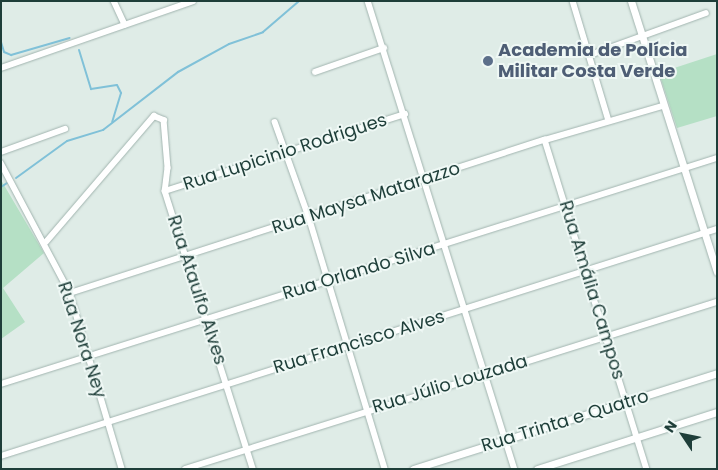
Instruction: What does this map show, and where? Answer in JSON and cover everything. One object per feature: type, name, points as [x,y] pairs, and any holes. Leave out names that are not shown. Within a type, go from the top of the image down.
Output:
[{"type":"street","points":[[114,1],[125,25]]},
{"type":"street","points":[[1,68],[193,1]]},
{"type":"street","points":[[368,1],[467,308],[515,469]]},
{"type":"street","points":[[573,1],[609,121]]},
{"type":"street","points":[[631,1],[717,272]]},
{"type":"street","points":[[590,55],[643,38],[706,13]]},
{"type":"street","points":[[315,72],[384,48]]},
{"type":"street","name":"Rua Maysa Matarazzo","points":[[70,293],[545,140],[663,106]]},
{"type":"street","name":"Rua Lupicinio Rodrigues","points":[[165,191],[406,114]]},
{"type":"street","name":"Rua Ataulfo Alves","points":[[46,242],[154,116],[164,120],[168,136],[165,191],[208,318],[252,469]]},
{"type":"street","points":[[275,122],[288,151],[309,217],[326,282],[385,469]]},
{"type":"street","points":[[1,152],[65,128]]},
{"type":"street","name":"Rua Amália Campos","points":[[545,140],[647,469]]},
{"type":"street","name":"Rua Orlando Silva","points":[[1,384],[566,208],[717,158]]},
{"type":"street","name":"Rua Nora Ney","points":[[1,163],[46,242],[70,293],[122,469]]},
{"type":"street","name":"Rua Francisco Alves","points":[[1,456],[717,229]]},
{"type":"street","name":"Rua Júlio Louzada","points":[[185,469],[367,409],[717,302]]},
{"type":"street","name":"Rua Trinta e Quatro","points":[[413,469],[505,438],[627,403],[717,373]]},
{"type":"street","points":[[537,469],[717,412]]},
{"type":"green space","points":[[717,54],[717,116],[677,128],[659,73]]},
{"type":"green space","points":[[1,180],[44,253],[3,288],[25,322],[1,339]]},
{"type":"waterway","points":[[16,178],[67,141],[103,130],[178,72],[229,44],[263,32],[299,1]]},
{"type":"waterway","points":[[1,42],[4,52],[11,55],[70,38]]},
{"type":"waterway","points":[[79,50],[91,89],[117,85],[121,93],[112,122]]},
{"type":"waterway","points":[[1,187],[7,183]]},
{"type":"place","name":"Academia de Polícia Militar Costa Verde","points":[[488,61]]}]
